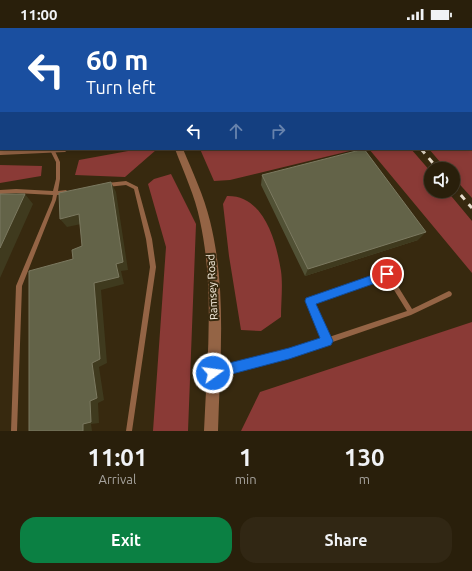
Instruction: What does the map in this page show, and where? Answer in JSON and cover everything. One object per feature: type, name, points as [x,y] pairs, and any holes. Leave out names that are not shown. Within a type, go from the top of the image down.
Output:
[{"type":"street","points":[[0,152],[52,150]]},
{"type":"street","name":"Ramsey Road","points":[[179,150],[199,201],[207,229],[214,302],[211,431]]},
{"type":"lane","points":[[14,431],[19,286],[56,194],[58,162],[52,150]]},
{"type":"lane","points":[[98,187],[126,183],[136,188],[149,239],[153,267],[129,431]]},
{"type":"lane","points":[[0,192],[24,191],[56,194],[70,191]]},
{"type":"lane","points":[[327,341],[310,301],[387,274],[411,312]]},
{"type":"lane","points":[[213,373],[289,354],[411,312],[449,294]]},
{"type":"shaded area","points":[[134,150],[156,150],[125,177],[75,175],[79,160]]},
{"type":"shaded area","points":[[200,150],[354,150],[230,180],[214,181]]},
{"type":"shaded area","points":[[370,150],[412,150],[424,164],[424,198],[453,198],[472,221],[472,273]]},
{"type":"shaded area","points":[[430,150],[472,150],[472,198],[460,185],[460,162],[440,162]]},
{"type":"shaded area","points":[[0,165],[42,166],[41,176],[0,183]]},
{"type":"shaded area","points":[[171,174],[196,224],[188,431],[153,431],[166,247],[148,184],[154,179]]},
{"type":"shaded area","points":[[227,196],[240,198],[250,203],[259,211],[266,222],[276,246],[282,276],[281,317],[261,331],[241,330],[229,256],[223,204]]},
{"type":"shaded area","points":[[472,322],[472,431],[241,431],[260,392]]},
{"type":"building","points":[[365,150],[426,232],[308,269],[262,175]]},
{"type":"building","points":[[111,182],[123,262],[116,264],[119,277],[94,283],[100,359],[92,363],[97,398],[90,401],[91,422],[83,424],[83,431],[29,431],[29,271],[73,259],[72,250],[82,246],[79,214],[60,219],[59,193]]},
{"type":"building","points":[[0,194],[25,194],[0,248]]},
{"type":"railway","points":[[422,150],[432,162]]},
{"type":"railway","points":[[460,194],[472,208]]},
{"type":"route","points":[[213,373],[289,354],[327,341],[310,301],[387,274]]}]
